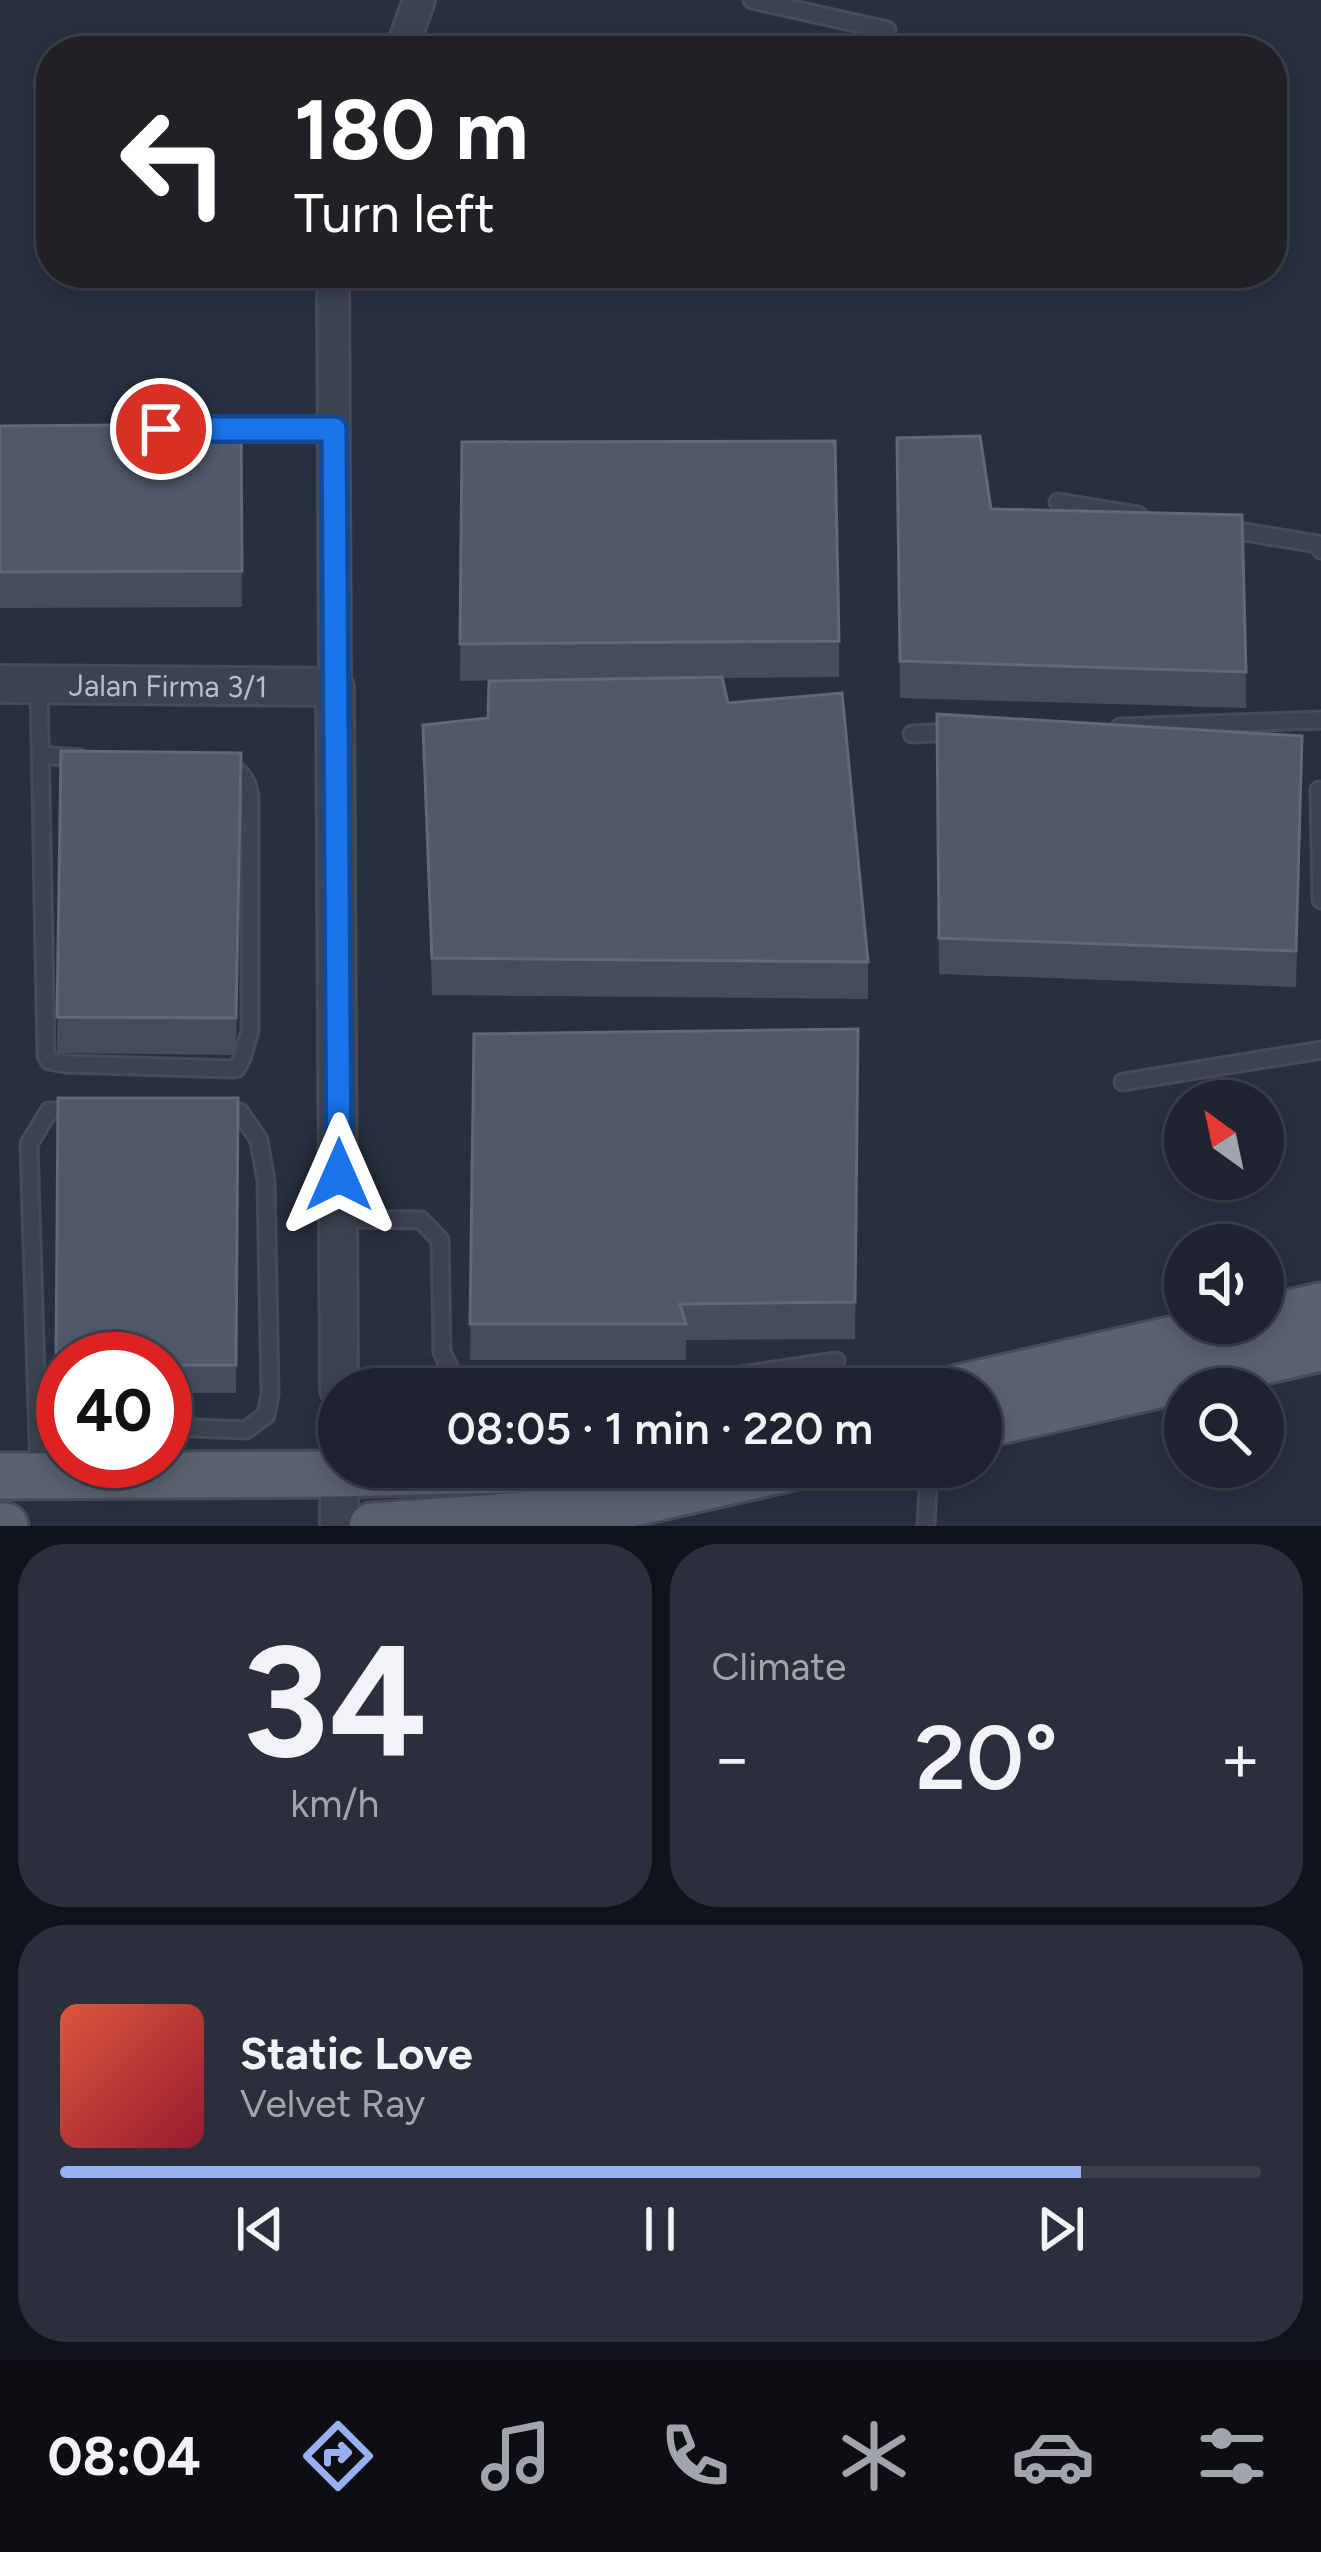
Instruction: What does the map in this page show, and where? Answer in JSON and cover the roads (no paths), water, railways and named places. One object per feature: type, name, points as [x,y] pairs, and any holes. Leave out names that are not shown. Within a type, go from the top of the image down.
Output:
[{"type":"main road","points":[[1284,1314],[1321,1306]]},
{"type":"main road","points":[[1002,1378],[1164,1341]]},
{"type":"main road","points":[[1002,1420],[1321,1348]]},
{"type":"main road","points":[[20,1476],[318,1471]]},
{"type":"main road","points":[[372,1526],[499,1521],[608,1509],[700,1488]]},
{"type":"street","points":[[406,36],[419,0]]},
{"type":"street","points":[[333,288],[339,1368]]},
{"type":"street","name":"Jalan Firma 3/1","points":[[0,684],[335,686]]},
{"type":"street","points":[[339,1488],[339,1526]]},
{"type":"lane","points":[[752,0],[886,30]]},
{"type":"lane","points":[[206,429],[334,429]]},
{"type":"lane","points":[[1058,502],[1152,517]]},
{"type":"lane","points":[[1199,525],[1317,544],[1321,550]]},
{"type":"lane","points":[[39,684],[49,1061],[237,1068],[250,1030],[250,796],[238,771],[206,765]]},
{"type":"lane","points":[[1094,728],[1321,720]]},
{"type":"lane","points":[[913,734],[958,732]]},
{"type":"lane","points":[[40,755],[88,758]]},
{"type":"lane","points":[[1319,790],[1321,900]]},
{"type":"lane","points":[[1123,1082],[1320,1050],[1321,1068]]},
{"type":"lane","points":[[36,1361],[29,1144],[49,1111],[97,1112]]},
{"type":"lane","points":[[192,1112],[240,1112],[259,1140],[266,1181],[270,1394],[266,1415],[246,1430],[192,1428]]},
{"type":"lane","points":[[339,1220],[421,1220],[440,1240],[442,1352],[454,1380],[658,1387],[836,1361]]},
{"type":"lane","points":[[20,1476],[36,1429]]},
{"type":"lane","points":[[926,1526],[928,1488]]}]
